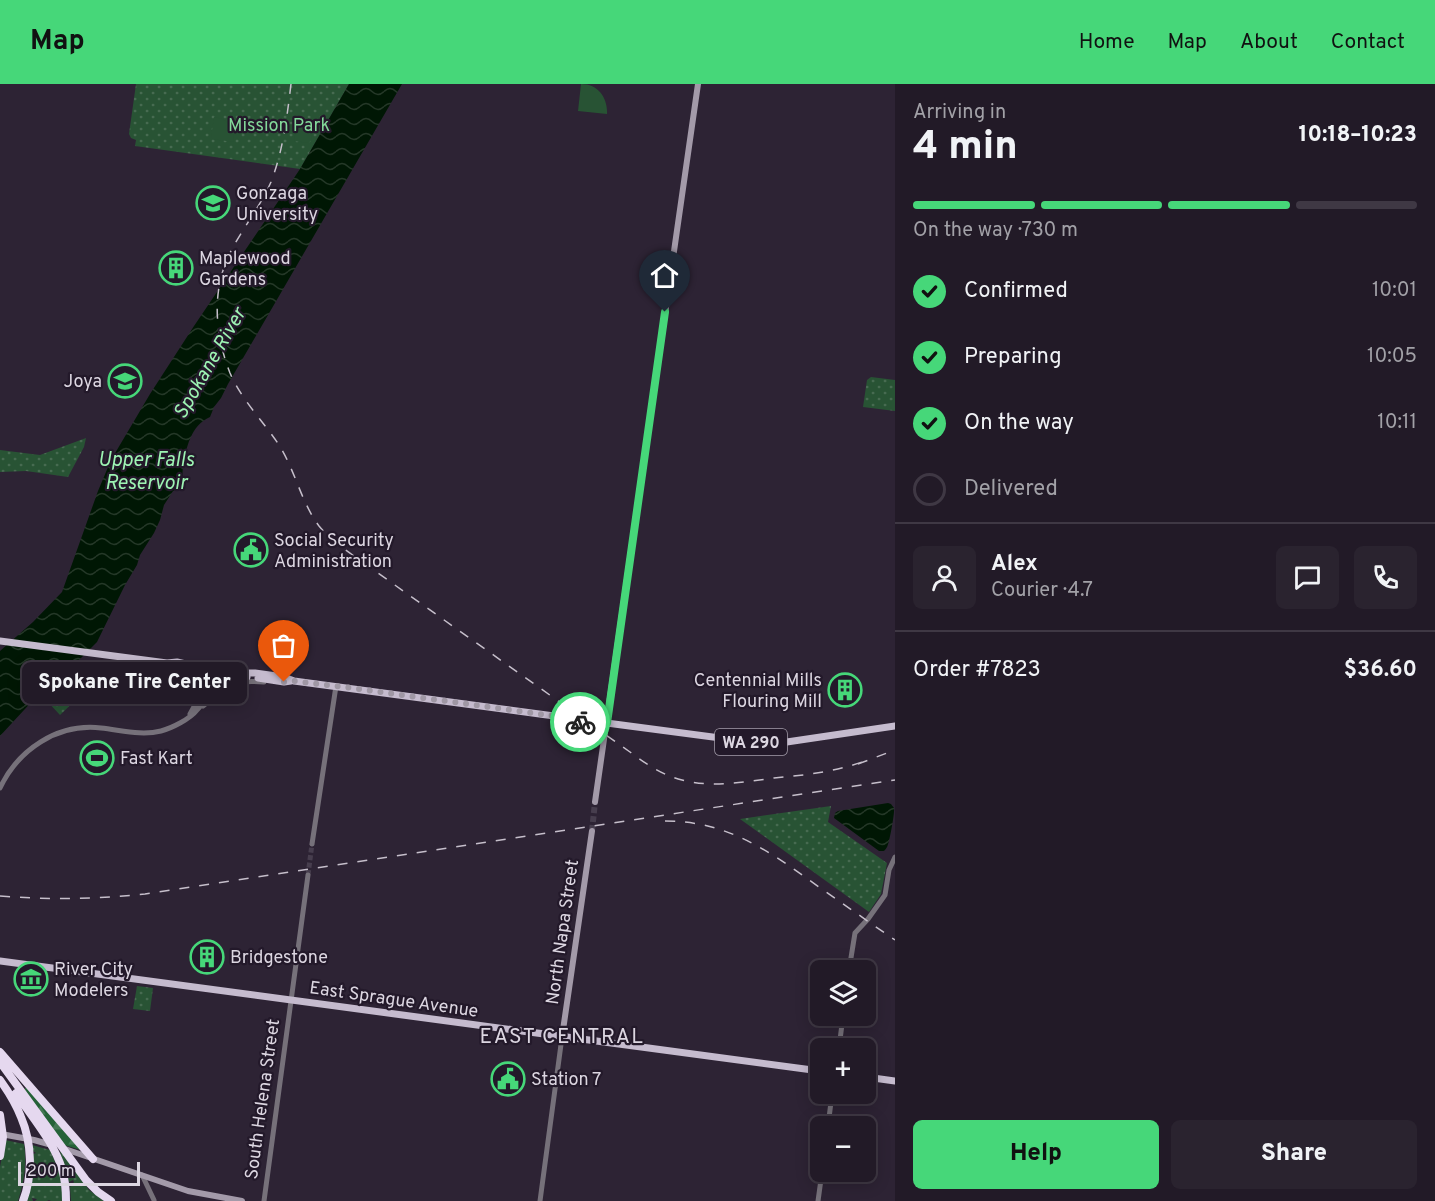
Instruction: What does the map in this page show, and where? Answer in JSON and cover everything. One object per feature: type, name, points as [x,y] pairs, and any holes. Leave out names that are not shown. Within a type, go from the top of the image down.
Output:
[{"type":"highway","points":[[0,1052],[93,1159]]},
{"type":"highway","points":[[0,1062],[92,1187],[111,1201]]},
{"type":"highway","points":[[0,1069],[58,1158],[62,1168],[66,1201]]},
{"type":"highway","points":[[0,1080],[14,1102],[24,1125],[30,1168],[23,1201]]},
{"type":"highway","points":[[0,1115],[1,1152]]},
{"type":"main road","points":[[596,802],[603,723],[698,84]]},
{"type":"main road","name":"WA 290","points":[[0,641],[167,663],[215,666],[228,673],[252,673],[284,677],[294,681]]},
{"type":"main road","name":"WA 290","points":[[167,663],[173,667],[193,671],[208,689],[218,688],[244,677],[294,681],[569,718],[580,722],[766,744],[895,726]]},
{"type":"main road","points":[[201,681],[201,672],[209,666]]},
{"type":"main road","points":[[218,688],[224,678],[221,669]]},
{"type":"main road","name":"North Napa Street","points":[[562,1037],[592,831]]},
{"type":"main road","points":[[0,956],[20,964]]},
{"type":"main road","name":"East Sprague Avenue","points":[[0,961],[810,1070]]},
{"type":"main road","points":[[876,1078],[895,1081]]},
{"type":"main road","points":[[0,1134],[34,1140],[197,1193],[242,1201]]},
{"type":"street","points":[[0,788],[14,765],[28,751],[41,741],[60,732],[92,727],[142,733],[155,732],[172,726],[189,716],[218,693],[238,682],[248,680],[284,682]]},
{"type":"street","points":[[189,716],[202,692],[201,681]]},
{"type":"street","points":[[312,844],[336,686]]},
{"type":"street","points":[[197,710],[218,688]]},
{"type":"street","points":[[851,960],[855,933],[885,895],[889,870],[895,857]]},
{"type":"street","name":"South Helena Street","points":[[264,1201],[308,875]]},
{"type":"street","points":[[540,1201],[562,1037]]},
{"type":"street","points":[[142,1175],[154,1200]]},
{"type":"street","points":[[818,1201],[821,1182]]},
{"type":"green space","name":"Mission Park","points":[[136,84],[349,84],[300,169],[135,146],[136,140],[129,134]]},
{"type":"green space","points":[[581,84],[593,87],[601,93],[606,103],[607,114],[578,111]]},
{"type":"green space","points":[[298,116],[313,119],[309,143],[294,141]]},
{"type":"green space","points":[[214,117],[227,122],[232,128],[233,142],[211,137]]},
{"type":"green space","points":[[871,377],[895,380],[895,411],[863,407],[867,380]]},
{"type":"green space","points":[[86,438],[84,447],[68,477],[26,471],[0,472],[0,450],[40,455]]},
{"type":"green space","points":[[79,667],[106,671],[60,715],[47,701],[60,697],[69,675]]},
{"type":"green space","points":[[831,806],[828,822],[887,863],[881,894],[869,912],[740,819]]},
{"type":"green space","points":[[137,986],[153,988],[150,1011],[133,1009]]},
{"type":"green space","points":[[25,1088],[27,1088],[81,1150],[64,1145]]},
{"type":"green space","points":[[5,1140],[24,1144],[24,1173],[18,1201],[0,1201],[0,1167]]},
{"type":"green space","points":[[32,1145],[50,1150],[60,1174],[63,1201],[35,1201],[37,1199],[32,1198],[33,1201],[26,1201],[33,1154],[36,1153]]},
{"type":"green space","points":[[60,1152],[89,1190],[104,1201],[71,1201],[70,1187],[74,1182],[73,1180],[69,1182]]},
{"type":"water","name":"Upper Falls Reservoir","points":[[349,84],[402,84],[210,417],[198,426],[190,438],[181,487],[173,491],[164,505],[154,533],[140,555],[97,642],[65,670],[56,688],[36,697],[0,736],[0,651],[62,592],[111,460],[194,326],[300,169]]},
{"type":"water","points":[[888,803],[894,807],[894,811],[889,841],[884,851],[879,851],[834,818],[838,811]]},
{"type":"tunnel","points":[[592,831],[595,802]]},
{"type":"tunnel","points":[[308,875],[312,844]]},
{"type":"railway","points":[[291,84],[279,158],[267,191],[230,253],[220,282],[217,313],[221,344],[230,373],[246,401],[279,445],[307,507],[319,526],[349,553],[654,769],[682,780],[705,784],[728,784],[820,773],[865,761]]},
{"type":"railway","points":[[858,764],[895,750]]},
{"type":"railway","points":[[0,896],[72,898],[145,894],[895,780]]},
{"type":"railway","points":[[665,821],[709,826],[748,841],[783,862],[895,940]]},
{"type":"way so far","points":[[284,682],[294,681],[344,687],[569,718],[580,722]]},
{"type":"place","name":"Gonzaga University","points":[[213,203]]},
{"type":"place","name":"Maplewood Gardens","points":[[176,268]]},
{"type":"place","name":"Joya","points":[[125,381]]},
{"type":"place","name":"Social Security Administration","points":[[251,550]]},
{"type":"place","name":"Spokane Tire Center","points":[[284,682]]},
{"type":"place","name":"Centennial Mills Flouring Mill","points":[[845,690]]},
{"type":"place","name":"Fast Kart","points":[[97,758]]},
{"type":"place","name":"Bridgestone","points":[[207,957]]},
{"type":"place","name":"River City Modelers","points":[[31,979]]},
{"type":"place","name":"Station 7","points":[[508,1079]]},
{"type":"district","name":"EAST CENTRAL","points":[[562,1036]]},
{"type":"route","points":[[580,722],[607,723],[665,312]]},
{"type":"water label","name":"Spokane River","points":[[209,363]]}]
